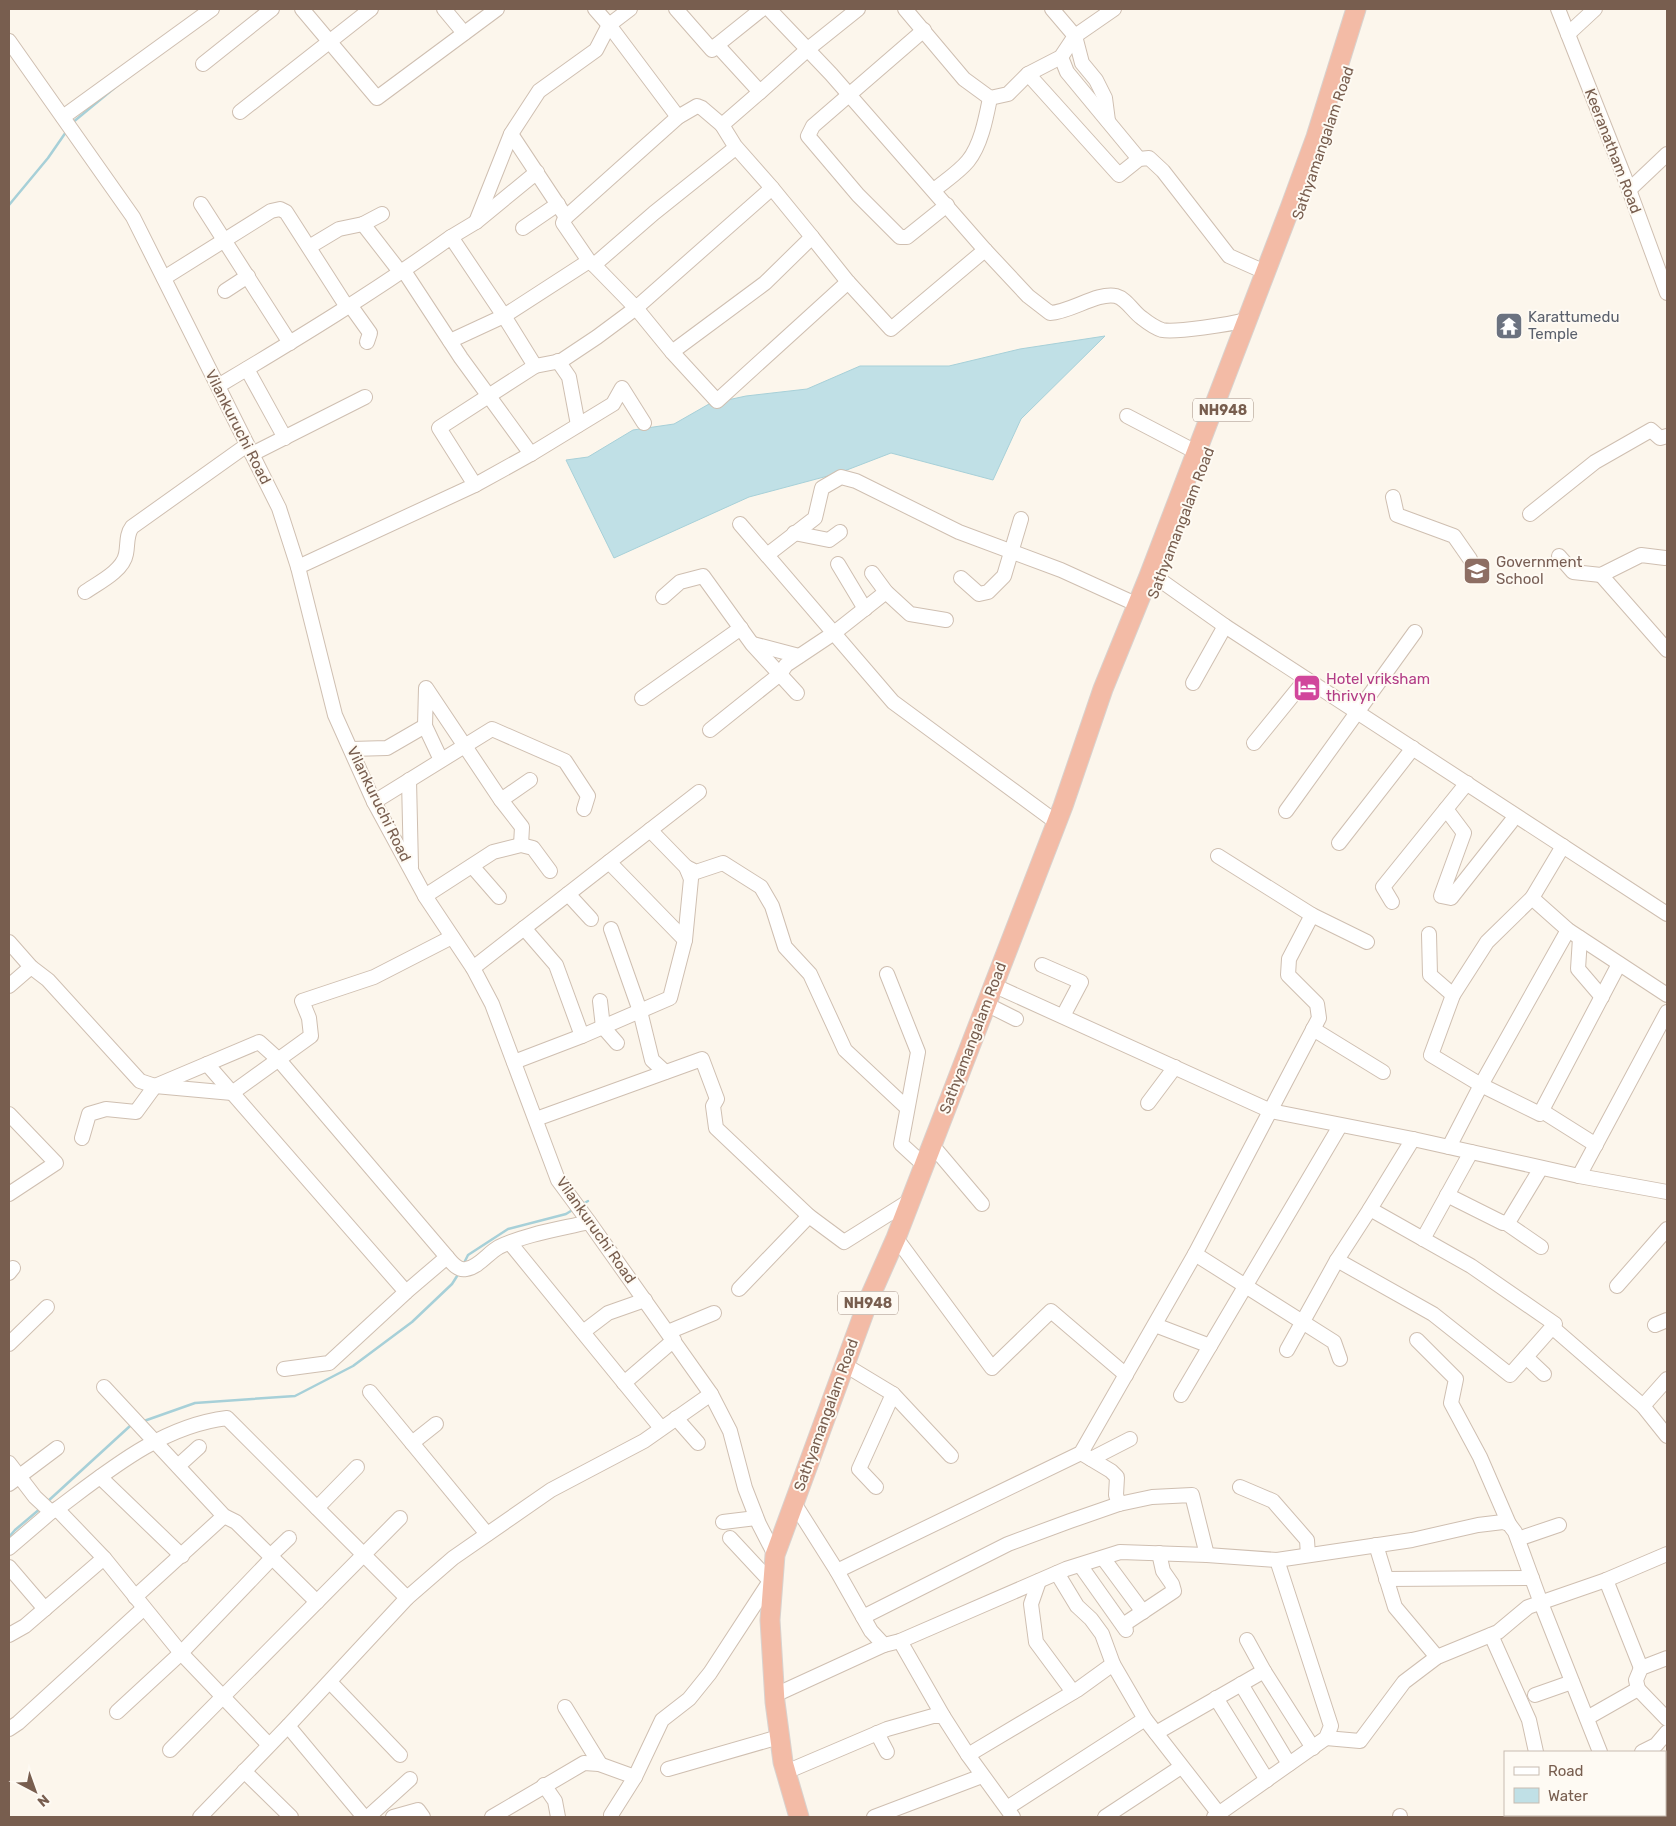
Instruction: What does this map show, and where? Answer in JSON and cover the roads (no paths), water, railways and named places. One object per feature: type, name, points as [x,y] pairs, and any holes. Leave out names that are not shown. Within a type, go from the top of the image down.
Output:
[{"type":"highway","name":"Sathyamangalam Road","points":[[1060,814],[1095,745],[1160,580],[1246,320],[1316,137],[1356,9]]},
{"type":"highway","name":"Sathyamangalam Road","points":[[799,1817],[786,1772],[779,1737],[775,1695],[770,1620],[775,1555],[869,1298],[896,1238],[1060,814],[1103,689],[1138,606],[1196,452],[1219,406],[1326,140],[1367,9]]},
{"type":"street","points":[[67,124],[212,9]]},
{"type":"street","points":[[203,64],[272,9]]},
{"type":"street","points":[[302,9],[377,98],[497,9]]},
{"type":"street","points":[[240,112],[371,9]]},
{"type":"street","points":[[444,9],[464,33]]},
{"type":"street","points":[[596,9],[678,117]]},
{"type":"street","points":[[476,222],[511,134],[539,92],[596,50],[609,25],[630,9]]},
{"type":"street","points":[[676,9],[712,50],[762,9]]},
{"type":"street","points":[[769,9],[808,49],[985,250],[1028,296],[1050,314],[1060,313],[1089,300],[1110,295],[1118,296],[1141,318],[1162,330],[1178,330],[1246,320]]},
{"type":"street","points":[[722,125],[808,49],[858,9]]},
{"type":"street","points":[[906,9],[964,80],[990,98],[1008,94],[1028,74],[1061,58],[1075,36],[1114,9]]},
{"type":"street","points":[[1052,9],[1075,36],[1082,63],[1096,80],[1105,98],[1108,121]]},
{"type":"street","name":"Keeranatham Road","points":[[1558,9],[1667,293]]},
{"type":"street","points":[[1568,34],[1595,9]]},
{"type":"street","points":[[924,30],[813,126],[808,136],[858,195],[900,237],[904,238],[947,205]]},
{"type":"street","name":"Vilankuruchi Road","points":[[9,41],[133,217],[164,278],[280,508],[298,567],[335,716],[374,802],[425,896],[473,968],[492,1004],[558,1180],[646,1300],[711,1394],[730,1431],[745,1488],[756,1518],[775,1555]]},
{"type":"street","points":[[717,45],[760,92]]},
{"type":"street","points":[[1061,58],[1067,72],[1139,159]]},
{"type":"street","points":[[1028,74],[1119,175],[1139,159],[1150,158],[1163,171],[1228,256],[1265,272]]},
{"type":"street","points":[[934,190],[968,161],[976,147],[990,98]]},
{"type":"street","points":[[848,282],[717,401],[672,352],[636,308],[592,263],[563,223],[566,217],[678,117],[697,106],[722,125],[736,146],[848,282],[891,329],[985,250]]},
{"type":"street","points":[[511,134],[566,217]]},
{"type":"street","points":[[450,341],[504,316],[592,263],[730,154],[736,146]]},
{"type":"street","points":[[1629,190],[1667,154]]},
{"type":"street","points":[[218,386],[402,272],[476,222],[537,172]]},
{"type":"street","points":[[475,485],[439,428],[534,366],[558,361],[597,337],[636,308],[772,188]]},
{"type":"street","points":[[201,204],[290,343]]},
{"type":"street","points":[[523,228],[558,204]]},
{"type":"street","points":[[164,278],[272,211],[280,209],[286,212],[349,306],[370,333],[367,342]]},
{"type":"street","points":[[309,247],[339,229],[363,224],[382,214]]},
{"type":"street","points":[[363,224],[402,272],[531,454]]},
{"type":"street","points":[[672,352],[765,282],[812,237]]},
{"type":"street","points":[[451,238],[504,316],[534,366]]},
{"type":"street","points":[[225,291],[248,276]]},
{"type":"street","points":[[558,361],[569,377],[578,425]]},
{"type":"street","points":[[247,369],[285,438]]},
{"type":"street","points":[[298,567],[475,485],[531,454],[613,404],[622,388],[644,423]]},
{"type":"street","points":[[85,592],[113,572],[122,563],[126,556],[128,532],[132,527],[250,449],[285,438],[364,397]]},
{"type":"street","points":[[1127,416],[1196,452]]},
{"type":"street","points":[[1530,514],[1595,462],[1651,430],[1660,438],[1667,436]]},
{"type":"street","points":[[767,555],[815,518],[822,488],[841,477],[856,481],[959,532],[1061,570],[1138,606]]},
{"type":"street","points":[[1393,497],[1397,515],[1454,536],[1470,559]]},
{"type":"street","points":[[961,578],[980,594],[988,592],[1004,576],[1021,519]]},
{"type":"street","points":[[740,524],[893,702],[1060,814]]},
{"type":"street","points":[[794,533],[829,540],[840,532]]},
{"type":"street","points":[[1559,556],[1573,572],[1601,575],[1640,555],[1665,558]]},
{"type":"street","points":[[838,564],[865,609]]},
{"type":"street","points":[[872,573],[886,592],[910,614],[946,620]]},
{"type":"street","points":[[1601,575],[1667,650]]},
{"type":"street","points":[[663,597],[680,582],[703,576],[752,644],[798,693]]},
{"type":"street","points":[[1160,580],[1225,626],[1667,914]]},
{"type":"street","points":[[710,730],[780,674],[786,665],[834,633],[886,592]]},
{"type":"street","points":[[1194,683],[1225,626]]},
{"type":"street","points":[[642,698],[741,628]]},
{"type":"street","points":[[1286,811],[1415,632]]},
{"type":"street","points":[[752,644],[799,656]]},
{"type":"street","points":[[1254,743],[1306,678]]},
{"type":"street","points":[[441,760],[425,726],[426,688],[501,800],[522,827],[521,846]]},
{"type":"street","points":[[351,749],[388,748],[425,726]]},
{"type":"street","points":[[374,802],[492,728],[565,761],[588,796],[584,809]]},
{"type":"street","points":[[1339,844],[1412,748]]},
{"type":"street","points":[[409,780],[411,871]]},
{"type":"street","points":[[501,800],[530,780]]},
{"type":"street","points":[[1392,902],[1382,887],[1467,784]]},
{"type":"street","points":[[473,968],[699,792]]},
{"type":"street","points":[[1446,809],[1464,833],[1441,896],[1451,898],[1511,822]]},
{"type":"street","points":[[650,830],[686,867],[696,872],[723,863],[761,887],[772,906],[785,947],[810,974],[845,1050],[907,1108]]},
{"type":"street","points":[[425,896],[493,852],[521,846],[533,848],[550,871]]},
{"type":"street","points":[[1563,846],[1532,898],[1487,942],[1453,995],[1431,1055],[1481,1085],[1540,1114],[1619,964]]},
{"type":"street","points":[[1218,856],[1312,915],[1367,942]]},
{"type":"street","points":[[609,862],[685,940]]},
{"type":"street","points":[[472,866],[499,897]]},
{"type":"street","points":[[514,1062],[582,1036],[670,998],[685,940],[691,879],[686,867]]},
{"type":"street","points":[[568,894],[591,919]]},
{"type":"street","points":[[1532,898],[1568,930],[1667,995]]},
{"type":"street","points":[[1086,1456],[1126,1375],[1195,1254],[1318,1018],[1317,1004],[1288,975],[1289,959],[1312,915]]},
{"type":"street","points":[[524,928],[556,965],[582,1036]]},
{"type":"street","points":[[611,929],[640,1011],[652,1060],[665,1072]]},
{"type":"street","points":[[1449,1147],[1481,1085],[1568,930]]},
{"type":"street","points":[[1428,934],[1430,974],[1453,995]]},
{"type":"street","points":[[9,942],[31,967],[48,980],[140,1081],[155,1086],[232,1093],[311,1036],[308,1018],[302,1001],[374,976],[452,937]]},
{"type":"street","points":[[1580,938],[1578,970],[1602,997]]},
{"type":"street","points":[[1042,965],[1081,982],[1063,1016]]},
{"type":"street","points":[[9,986],[31,967]]},
{"type":"street","points":[[887,974],[918,1052],[901,1144],[924,1165]]},
{"type":"street","points":[[993,985],[1271,1111],[1413,1139],[1579,1176],[1667,1192]]},
{"type":"street","points":[[600,1000],[603,1027],[617,1043]]},
{"type":"street","points":[[986,1004],[1016,1019]]},
{"type":"street","points":[[1579,1176],[1667,1012]]},
{"type":"street","points":[[1313,1029],[1383,1072]]},
{"type":"street","points":[[82,1138],[89,1114],[106,1109],[136,1112],[155,1086],[259,1042],[279,1060],[454,1265],[463,1269],[474,1266],[498,1248],[582,1212]]},
{"type":"street","points":[[536,1119],[702,1059],[717,1099],[713,1106],[716,1128],[809,1216],[844,1242],[910,1200]]},
{"type":"street","points":[[208,1064],[406,1292]]},
{"type":"street","points":[[1148,1103],[1175,1066]]},
{"type":"street","points":[[1542,1111],[1596,1145]]},
{"type":"street","points":[[9,1114],[56,1163],[9,1194]]},
{"type":"street","points":[[1181,1394],[1340,1126]]},
{"type":"street","points":[[1287,1350],[1337,1260],[1413,1139]]},
{"type":"street","points":[[932,1145],[982,1204]]},
{"type":"street","points":[[1423,1239],[1471,1152]]},
{"type":"street","points":[[1506,1223],[1541,1168]]},
{"type":"street","points":[[1447,1195],[1502,1223],[1506,1223],[1542,1247]]},
{"type":"street","points":[[1337,1260],[1432,1314],[1510,1375],[1555,1324],[1471,1266],[1370,1209]]},
{"type":"street","points":[[738,1289],[809,1216]]},
{"type":"street","points":[[1617,1286],[1667,1229]]},
{"type":"street","points":[[896,1238],[992,1368],[1051,1311],[1126,1375]]},
{"type":"street","points":[[510,1243],[661,1428]]},
{"type":"street","points":[[1195,1254],[1334,1342],[1340,1359]]},
{"type":"street","points":[[284,1369],[329,1363],[406,1292],[448,1257]]},
{"type":"street","points":[[583,1332],[608,1313],[646,1300]]},
{"type":"street","points":[[9,1344],[47,1307]]},
{"type":"street","points":[[624,1383],[671,1336],[714,1313]]},
{"type":"street","points":[[1155,1325],[1210,1346]]},
{"type":"street","points":[[1552,1327],[1642,1406],[1667,1436]]},
{"type":"street","points":[[1417,1340],[1456,1378],[1451,1404],[1480,1457],[1509,1524],[1518,1539],[1541,1603],[1600,1751]]},
{"type":"street","points":[[1526,1357],[1544,1374]]},
{"type":"street","points":[[845,1366],[893,1394],[951,1456]]},
{"type":"street","points":[[1642,1406],[1667,1379]]},
{"type":"street","points":[[104,1387],[224,1516],[236,1522],[317,1602]]},
{"type":"street","points":[[370,1392],[487,1534]]},
{"type":"street","points":[[200,1817],[408,1598],[453,1558],[551,1490],[644,1441],[711,1394]]},
{"type":"street","points":[[876,1487],[859,1469],[893,1394]]},
{"type":"street","points":[[9,1548],[100,1477],[155,1441],[173,1432],[226,1418],[408,1598]]},
{"type":"street","points":[[676,1418],[698,1443]]},
{"type":"street","points":[[412,1443],[436,1424]]},
{"type":"street","points":[[837,1571],[1086,1456],[1130,1439]]},
{"type":"street","points":[[178,1466],[199,1446]]},
{"type":"street","points":[[14,1480],[57,1448]]},
{"type":"street","points":[[1086,1456],[1111,1471],[1117,1477],[1116,1496],[1119,1504]]},
{"type":"street","points":[[9,1463],[14,1480],[54,1511],[104,1558],[180,1653],[269,1745]]},
{"type":"street","points":[[317,1508],[358,1467]]},
{"type":"street","points":[[100,1477],[182,1556]]},
{"type":"street","points":[[1240,1487],[1273,1501],[1307,1540],[1308,1555]]},
{"type":"street","points":[[863,1617],[1008,1544],[1119,1504],[1152,1497],[1192,1495],[1207,1555]]},
{"type":"street","points":[[794,1503],[837,1571],[871,1631],[884,1645]]},
{"type":"street","points":[[9,1729],[18,1723],[140,1602],[182,1556],[224,1516]]},
{"type":"street","points":[[170,1750],[224,1698],[400,1518]]},
{"type":"street","points":[[723,1522],[756,1518]]},
{"type":"street","points":[[775,1695],[884,1645],[900,1641],[1057,1573],[1120,1552],[1277,1560],[1436,1536],[1478,1525],[1503,1522],[1509,1524]]},
{"type":"street","points":[[1518,1539],[1559,1526]]},
{"type":"street","points":[[116,1712],[180,1653],[289,1538]]},
{"type":"street","points":[[608,1816],[635,1776],[662,1720],[689,1699],[710,1673],[772,1578],[730,1538]]},
{"type":"street","points":[[1376,1545],[1395,1606],[1437,1656]]},
{"type":"street","points":[[1080,1566],[1124,1627],[1174,1592],[1172,1584],[1163,1571],[1159,1553]]},
{"type":"street","points":[[1326,1738],[1360,1741],[1404,1682],[1437,1656],[1498,1632],[1528,1607],[1606,1580],[1667,1554]]},
{"type":"street","points":[[9,1635],[25,1626],[104,1558]]},
{"type":"street","points":[[1103,1558],[1143,1612]]},
{"type":"street","points":[[1057,1573],[1076,1606],[1091,1619],[1102,1634],[1114,1664],[1145,1719],[1217,1816],[1326,1738],[1332,1726],[1277,1560]]},
{"type":"street","points":[[9,1567],[45,1609]]},
{"type":"street","points":[[1386,1579],[1532,1578]]},
{"type":"street","points":[[1606,1580],[1641,1668],[1636,1680],[1638,1689],[1667,1719]]},
{"type":"street","points":[[1039,1581],[1031,1604],[1036,1642],[1073,1692]]},
{"type":"street","points":[[1491,1635],[1529,1720],[1536,1751]]},
{"type":"street","points":[[1247,1640],[1312,1748]]},
{"type":"street","points":[[900,1641],[968,1756],[1010,1813],[1145,1719]]},
{"type":"street","points":[[1641,1668],[1667,1658]]},
{"type":"street","points":[[968,1756],[1073,1692],[1114,1664]]},
{"type":"street","points":[[1156,1733],[1264,1671]]},
{"type":"street","points":[[330,1682],[400,1755]]},
{"type":"street","points":[[1535,1695],[1572,1682]]},
{"type":"street","points":[[1241,1684],[1289,1764]]},
{"type":"street","points":[[1587,1718],[1638,1689]]},
{"type":"street","points":[[1216,1698],[1267,1780]]},
{"type":"street","points":[[564,1707],[600,1764]]},
{"type":"street","points":[[786,1772],[877,1733],[909,1722],[933,1716],[943,1716]]},
{"type":"street","points":[[288,1726],[371,1816],[410,1779]]},
{"type":"street","points":[[1644,1751],[1656,1745],[1667,1732]]},
{"type":"street","points":[[877,1733],[887,1752]]},
{"type":"street","points":[[668,1769],[779,1737]]},
{"type":"street","points":[[492,1817],[584,1763],[600,1764],[635,1776]]},
{"type":"street","points":[[1105,1817],[1181,1767]]},
{"type":"street","points":[[244,1771],[291,1817]]},
{"type":"street","points":[[874,1817],[982,1776]]},
{"type":"street","points":[[544,1786],[555,1801],[558,1817]]},
{"type":"street","points":[[393,1817],[418,1810],[422,1817]]},
{"type":"water","points":[[1105,336],[1021,419],[993,480],[891,453],[839,473],[749,497],[614,558],[566,460],[588,457],[633,430],[674,424],[709,404],[746,396],[807,389],[860,366],[949,366],[1020,349]]},
{"type":"waterway","points":[[72,123],[118,85]]},
{"type":"waterway","points":[[9,205],[48,158],[66,132]]},
{"type":"waterway","points":[[581,1205],[588,1201]]},
{"type":"waterway","points":[[464,1263],[468,1255],[508,1229],[566,1214],[574,1209]]},
{"type":"waterway","points":[[144,1421],[195,1403],[295,1396],[353,1366],[412,1322],[452,1284],[459,1273]]},
{"type":"waterway","points":[[47,1502],[130,1426],[134,1425]]},
{"type":"waterway","points":[[9,1537],[41,1508]]},
{"type":"place","name":"Karattumedu Temple","points":[[1509,326]]},
{"type":"place","name":"Government School","points":[[1477,571]]},
{"type":"place","name":"Hotel vriksham thrivyn","points":[[1307,688]]}]
